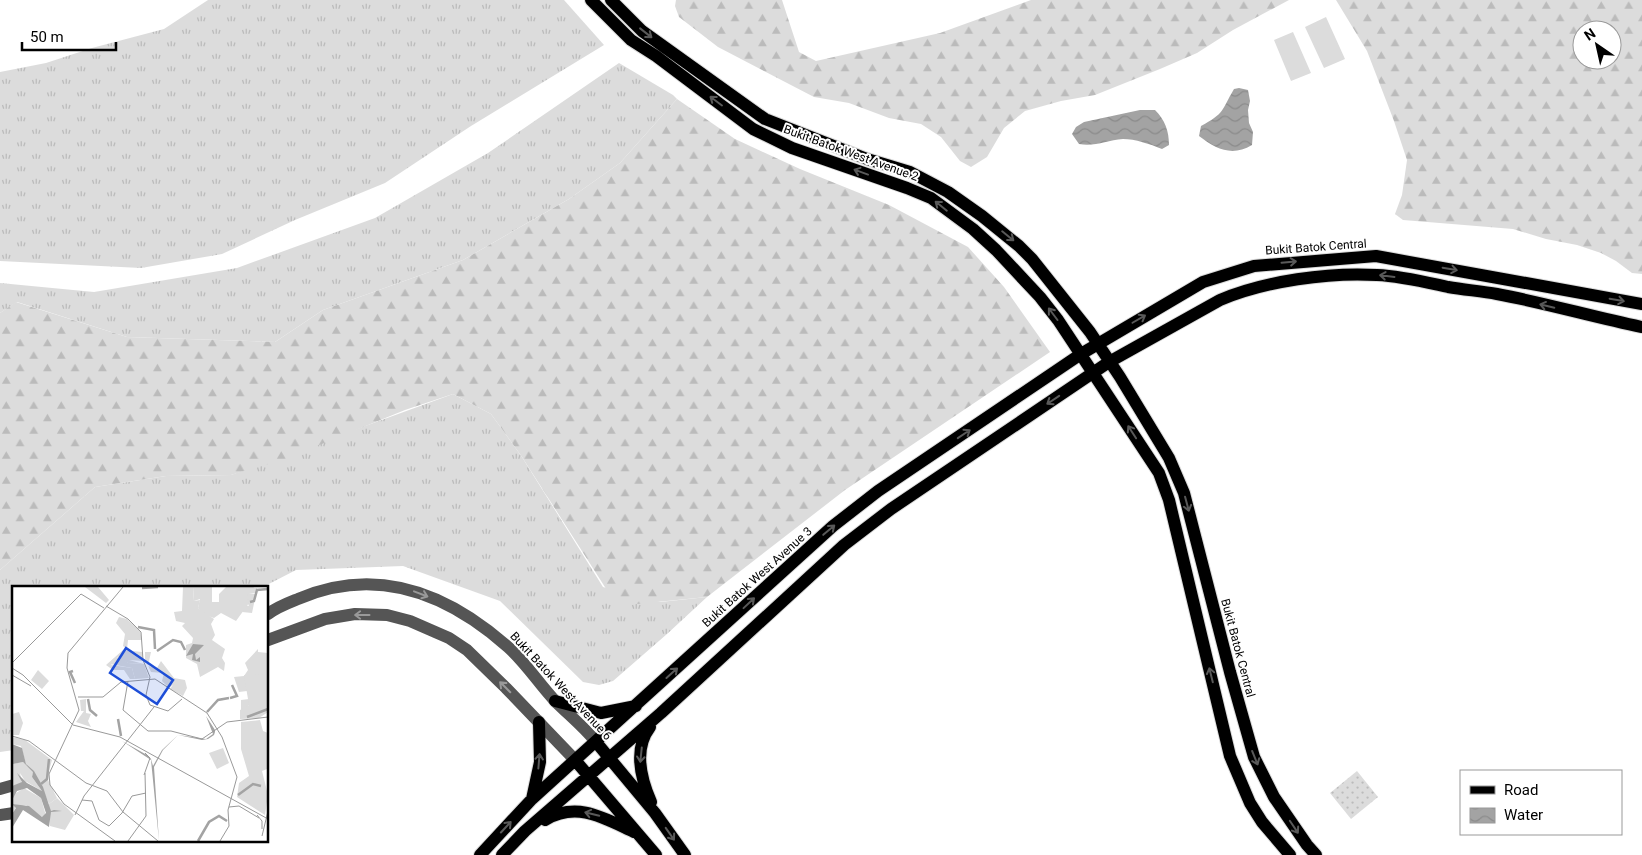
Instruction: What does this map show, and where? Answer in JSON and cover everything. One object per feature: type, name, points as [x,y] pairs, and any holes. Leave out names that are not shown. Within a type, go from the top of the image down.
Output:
[{"type":"main road","name":"Bukit Batok West Avenue 2","points":[[591,0],[631,40],[656,56],[753,129],[792,148],[931,198],[973,229],[996,250],[1040,297],[1058,320],[1080,354]]},
{"type":"main road","name":"Bukit Batok West Avenue 2","points":[[611,0],[642,31],[765,119],[867,158],[910,172],[948,192],[982,216],[1032,259],[1098,344]]},
{"type":"main road","name":"Bukit Batok Central","points":[[1080,354],[1203,282],[1254,266],[1339,258],[1376,256],[1642,304]]},
{"type":"main road","points":[[502,855],[525,831],[661,713],[852,540],[891,509],[1109,362],[1220,300],[1238,292],[1289,280],[1343,275],[1377,275],[1498,295],[1642,327]]},
{"type":"main road","name":"Bukit Batok Central","points":[[1098,344],[1169,458],[1178,479],[1254,757],[1274,797],[1316,855]]},
{"type":"main road","points":[[1080,354],[1158,473],[1169,500],[1230,756],[1250,803],[1262,822],[1290,855]]},
{"type":"main road","name":"Bukit Batok West Avenue 3","points":[[480,855],[532,800],[575,760],[834,526],[878,491],[1080,354]]},
{"type":"main road","points":[[555,701],[600,713],[636,706]]},
{"type":"main road","points":[[655,813],[643,783],[640,765],[644,736],[661,713]]},
{"type":"main road","points":[[532,800],[540,762],[539,722]]},
{"type":"main road","name":"Bukit Batok West Avenue 6","points":[[596,742],[655,813],[685,855]]},
{"type":"main road","points":[[575,760],[656,855]]},
{"type":"main road","points":[[525,831],[554,814],[579,811],[596,814],[637,833]]},
{"type":"street","name":"Bukit Batok West Avenue 6","points":[[269,614],[319,590],[338,586],[378,584],[414,591],[460,611],[485,628],[520,660],[555,701],[596,742]]},
{"type":"street","points":[[269,639],[324,618],[355,614],[387,615],[410,622],[449,638],[467,650],[575,760]]},
{"type":"green space","points":[[208,0],[564,0],[604,45],[471,126],[385,183],[295,220],[222,254],[141,268],[0,261],[0,72],[46,63],[92,48],[164,29]]},
{"type":"green space","points":[[676,0],[782,0],[799,52],[816,61],[940,33],[1031,0],[1289,0],[1233,30],[1197,53],[1160,69],[1095,95],[1061,101],[1025,111],[1004,128],[987,157],[971,167],[960,161],[941,137],[921,124],[889,118],[849,103],[814,97],[718,47],[679,17],[675,6]]},
{"type":"green space","points":[[1336,0],[1642,0],[1642,274],[1632,273],[1601,253],[1513,229],[1403,220],[1395,214],[1402,195],[1407,160],[1367,51]]},
{"type":"green space","points":[[1326,17],[1345,59],[1324,68],[1305,27]]},
{"type":"green space","points":[[1293,32],[1311,73],[1291,81],[1274,40]]},
{"type":"green space","points":[[619,63],[677,99],[620,163],[569,199],[463,260],[323,310],[275,342],[127,337],[17,302],[0,313],[0,283],[94,292],[237,268],[375,218],[488,153]]},
{"type":"green space","points":[[677,99],[735,139],[800,169],[889,205],[968,247],[1004,287],[1050,352],[845,490],[707,597],[617,606],[522,457],[491,414],[453,394],[405,410],[285,459],[231,475],[166,476],[95,487],[0,570],[0,313],[16,302],[127,337],[275,342],[323,310],[463,260],[569,199],[620,163]]},
{"type":"green space","points":[[453,394],[491,414],[522,457],[603,587],[660,602],[707,597],[613,681],[599,685],[583,682],[500,601],[403,566],[296,570],[265,586],[12,586],[12,750],[0,752],[0,570],[95,487],[166,476],[231,475]]},
{"type":"green space","points":[[1357,771],[1378,797],[1351,819],[1330,793]]},
{"type":"water","points":[[1234,89],[1248,90],[1250,101],[1248,110],[1249,123],[1253,132],[1252,145],[1245,149],[1224,150],[1212,145],[1199,136],[1201,126],[1219,114]]},
{"type":"water","points":[[1140,110],[1155,110],[1166,126],[1169,145],[1162,149],[1142,142],[1123,139],[1085,145],[1079,144],[1072,134],[1076,127],[1084,122]]}]
